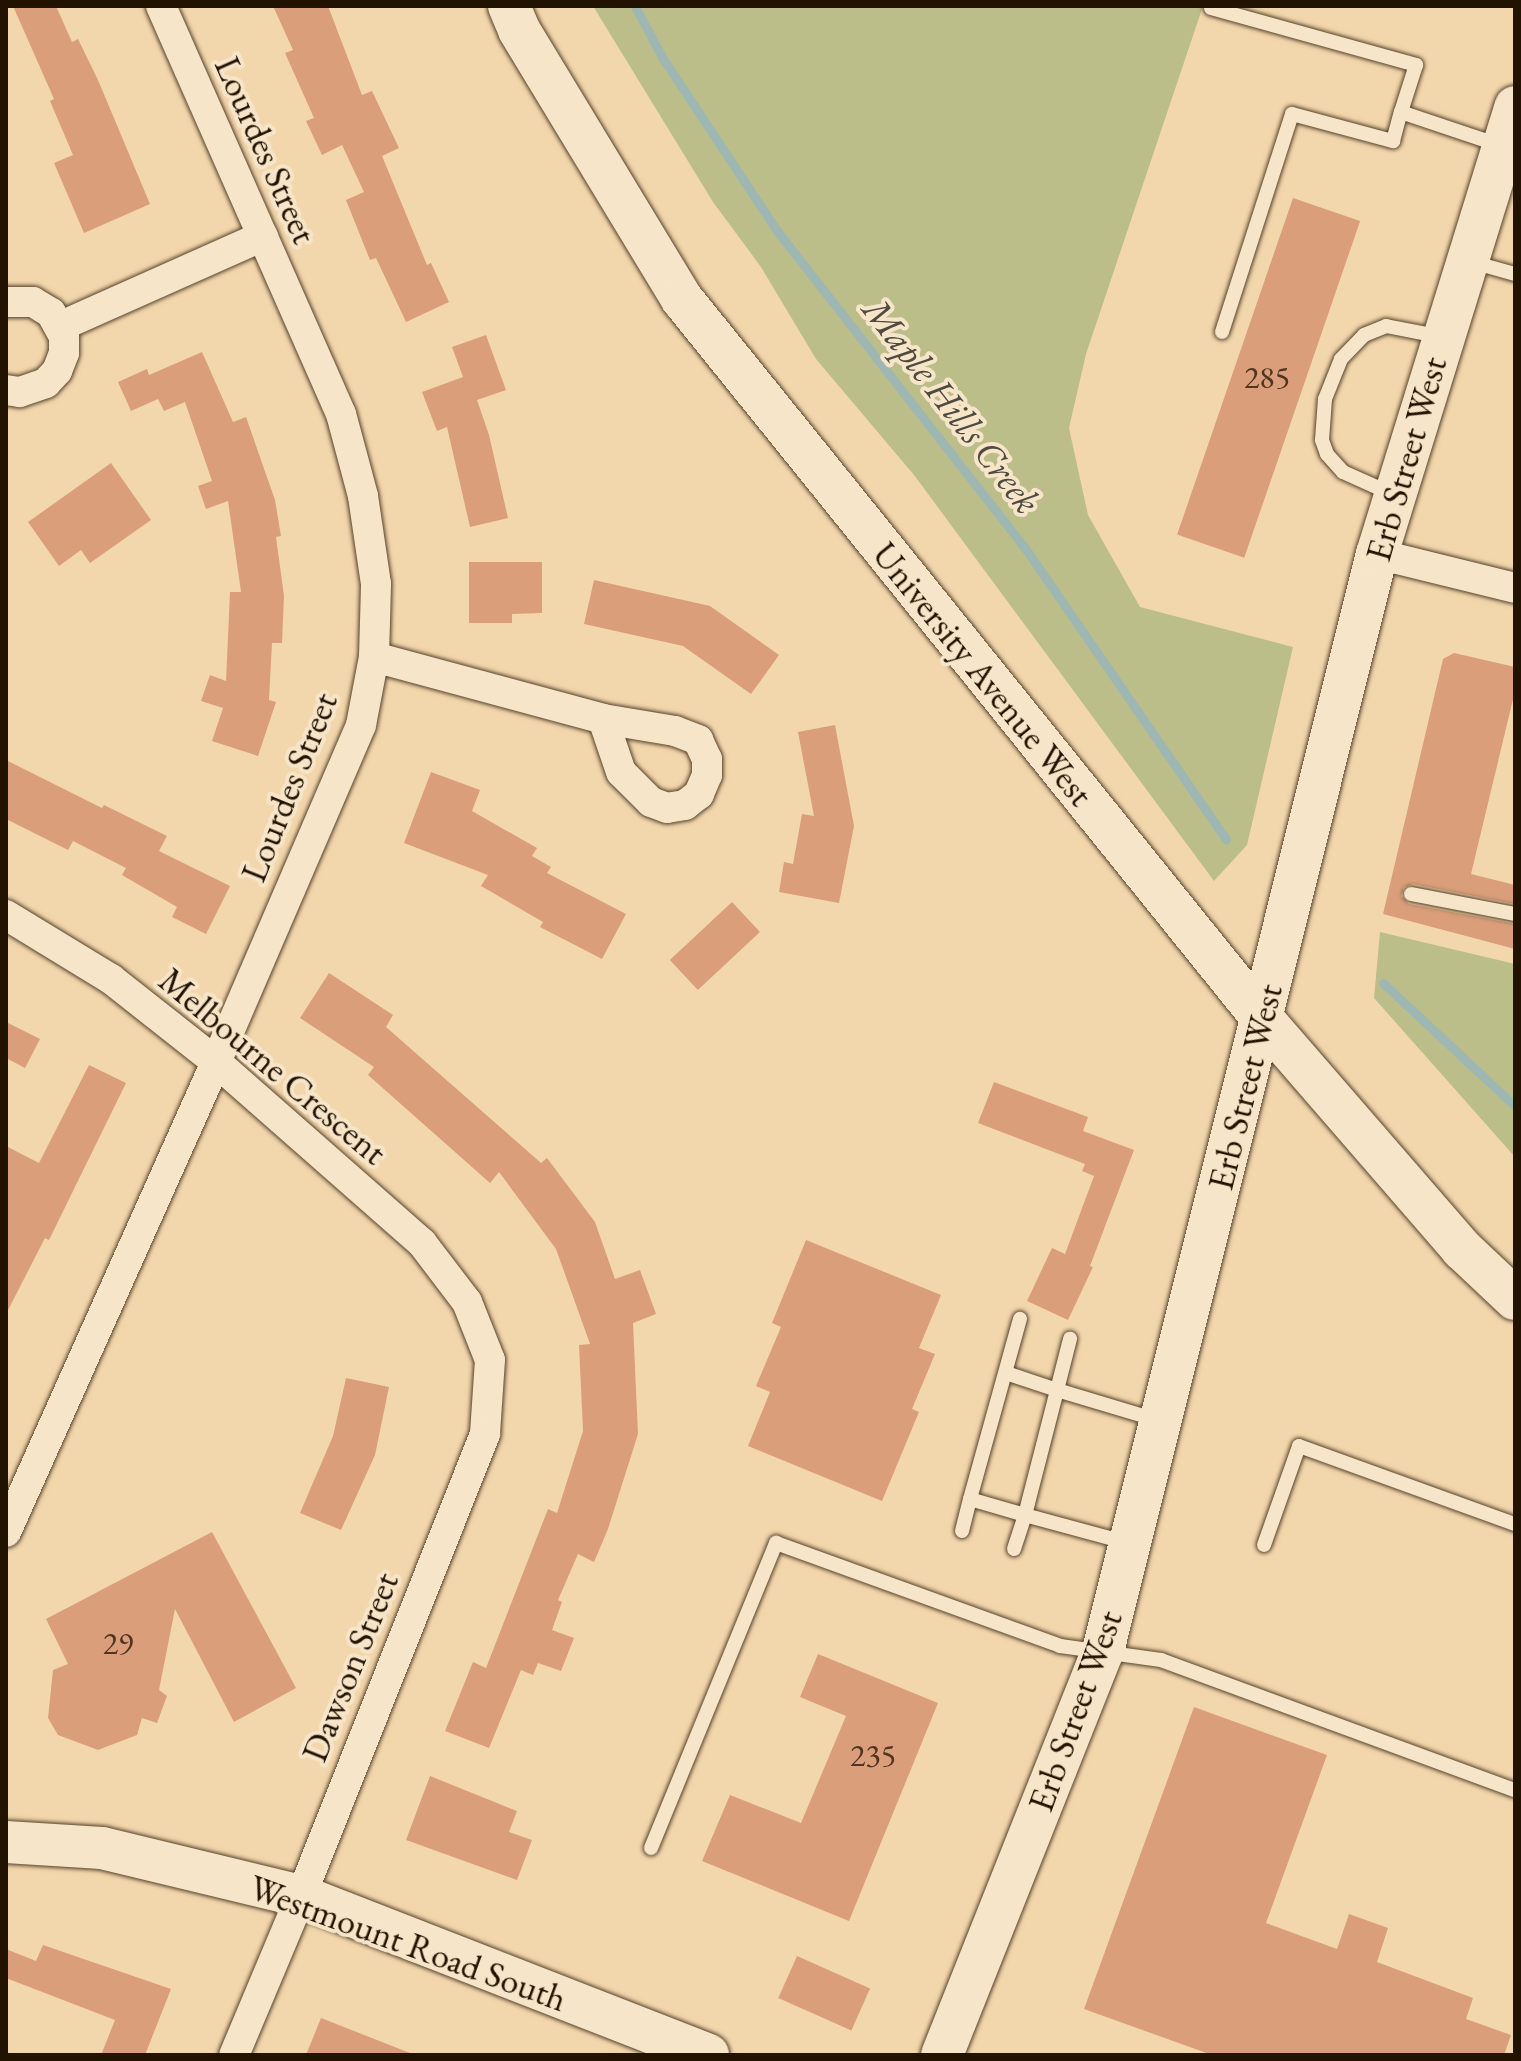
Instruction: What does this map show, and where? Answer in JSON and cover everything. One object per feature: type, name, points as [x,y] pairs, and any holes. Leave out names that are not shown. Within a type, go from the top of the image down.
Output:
[{"type":"main road","name":"University Avenue West","points":[[509,6],[519,30],[682,299],[1262,1018],[1462,1249],[1515,1299]]},
{"type":"main road","name":"Erb Street West","points":[[942,2055],[1103,1651],[1377,554],[1515,107]]},
{"type":"main road","name":"Westmount Road South","points":[[6,1842],[102,1848],[301,1896],[708,2055]]},
{"type":"main road","points":[[961,2007],[979,2055]]},
{"type":"street","name":"Lourdes Street","points":[[6,1532],[216,1062],[361,725],[374,657],[376,584],[363,496],[341,414],[161,6]]},
{"type":"street","points":[[61,326],[263,236]]},
{"type":"street","points":[[6,302],[33,302],[51,313],[61,326],[64,353],[57,371],[35,389],[6,390]]},
{"type":"street","points":[[1377,554],[1515,588]]},
{"type":"street","points":[[374,657],[603,719]]},
{"type":"street","name":"Melbourne Crescent","points":[[6,915],[111,979],[216,1062],[422,1243],[467,1302]]},
{"type":"street","name":"Dawson Street","points":[[234,2055],[301,1896],[316,1851],[485,1434],[490,1360],[467,1302]]},
{"type":"lane","points":[[1211,8],[1416,65],[1393,141],[1292,114],[1222,332]]},
{"type":"lane","points":[[1401,112],[1503,146]]},
{"type":"lane","points":[[1468,261],[1515,274]]},
{"type":"lane","points":[[1394,496],[1343,472],[1327,454],[1322,440],[1325,399],[1341,359],[1364,335],[1386,326],[1442,337]]},
{"type":"lane","points":[[1411,894],[1515,914]]},
{"type":"lane","points":[[962,1531],[1020,1319]]},
{"type":"lane","points":[[1014,1549],[1070,1339]]},
{"type":"lane","points":[[1006,1373],[1162,1421]]},
{"type":"lane","points":[[1264,1545],[1299,1446],[1515,1524]]},
{"type":"lane","points":[[970,1499],[1132,1544]]},
{"type":"lane","points":[[651,1848],[776,1543],[1060,1646],[1161,1660],[1515,1790]]},
{"type":"green space","points":[[593,6],[1203,6],[1086,354],[1069,428],[1088,515],[1140,607],[1293,647],[1247,845],[1214,881],[914,475],[816,359],[761,267],[713,202]]},
{"type":"green space","points":[[1380,932],[1515,964],[1515,1157],[1374,998]]},
{"type":"building","points":[[13,6],[56,6],[72,42],[78,39],[98,80],[150,204],[84,233],[54,163],[73,155],[50,101],[54,99]]},
{"type":"building","points":[[273,6],[328,6],[362,95],[372,91],[399,148],[382,156],[427,265],[431,263],[449,302],[406,322],[376,258],[370,260],[346,200],[364,192],[342,145],[322,155],[306,121],[314,118],[285,53],[293,50]]},
{"type":"building","points":[[1293,198],[1360,221],[1244,558],[1177,535]]},
{"type":"building","points":[[486,335],[506,390],[477,400],[489,435],[508,518],[470,527],[447,427],[437,431],[422,392],[463,377],[452,347]]},
{"type":"building","points":[[202,352],[233,422],[246,417],[275,500],[281,536],[276,537],[284,596],[282,643],[272,643],[269,700],[276,702],[258,756],[212,741],[223,708],[201,701],[210,675],[226,681],[230,592],[241,592],[228,501],[206,509],[198,486],[212,481],[185,402],[164,411],[158,399],[131,411],[118,382],[147,369],[149,375]]},
{"type":"building","points":[[111,463],[151,520],[90,563],[81,550],[59,566],[28,522]]},
{"type":"building","points":[[469,562],[542,562],[542,613],[512,614],[512,623],[469,623]]},
{"type":"building","points":[[594,580],[710,606],[779,655],[751,694],[683,646],[584,624]]},
{"type":"building","points":[[1454,653],[1515,667],[1515,691],[1471,874],[1515,885],[1515,904],[1413,884],[1404,887],[1401,896],[1409,904],[1515,924],[1515,949],[1383,914],[1443,659]]},
{"type":"building","points":[[835,725],[854,826],[839,903],[779,892],[784,862],[793,864],[802,814],[814,816],[798,732]]},
{"type":"building","points":[[6,760],[102,808],[104,805],[167,836],[159,851],[230,886],[206,934],[172,917],[177,907],[122,875],[126,868],[73,841],[68,850],[6,819]]},
{"type":"building","points":[[431,772],[480,790],[472,811],[537,848],[532,856],[551,867],[547,873],[626,914],[602,959],[540,927],[543,922],[481,886],[488,875],[404,843]]},
{"type":"building","points":[[732,902],[760,932],[698,990],[670,960]]},
{"type":"building","points":[[329,973],[393,1015],[386,1027],[541,1163],[547,1158],[595,1222],[615,1279],[640,1270],[656,1314],[633,1323],[638,1434],[608,1529],[594,1562],[578,1554],[558,1600],[562,1602],[552,1630],[574,1638],[561,1671],[538,1663],[533,1675],[521,1670],[489,1748],[445,1731],[473,1662],[486,1668],[548,1509],[557,1513],[583,1431],[579,1345],[590,1344],[556,1249],[499,1172],[490,1183],[368,1075],[374,1067],[300,1018]]},
{"type":"building","points":[[6,1022],[40,1039],[25,1068],[6,1058]]},
{"type":"building","points":[[89,1065],[126,1083],[49,1240],[45,1238],[6,1314],[6,1146],[39,1163]]},
{"type":"building","points":[[994,1082],[1088,1117],[1083,1131],[1134,1150],[1090,1266],[1093,1267],[1068,1320],[1027,1301],[1052,1248],[1065,1254],[1094,1176],[1082,1171],[1085,1164],[978,1123]]},
{"type":"building","points":[[806,1240],[941,1295],[919,1348],[935,1354],[912,1409],[919,1412],[882,1501],[748,1446],[770,1392],[756,1386],[781,1327],[772,1323]]},
{"type":"building","points":[[346,1378],[389,1387],[375,1455],[341,1530],[300,1513],[333,1436]]},
{"type":"building","points":[[212,1532],[296,1688],[234,1722],[175,1609],[159,1690],[167,1696],[157,1723],[142,1718],[137,1735],[98,1750],[58,1735],[48,1718],[53,1670],[68,1664],[46,1619]]},
{"type":"building","points":[[818,1654],[938,1703],[849,1921],[702,1861],[730,1795],[801,1823],[846,1716],[800,1697]]},
{"type":"building","points":[[1194,1707],[1327,1755],[1266,1923],[1337,1949],[1349,1914],[1388,1928],[1377,1962],[1473,1998],[1466,2019],[1511,2035],[1504,2055],[1212,2055],[1084,2009]]},
{"type":"building","points":[[430,1776],[517,1811],[509,1832],[532,1840],[517,1880],[406,1840]]},
{"type":"building","points":[[43,1945],[171,1989],[145,2055],[101,2055],[115,2020],[6,1978],[6,1949],[36,1961]]},
{"type":"building","points":[[797,1956],[870,1989],[851,2031],[778,1998]]},
{"type":"building","points":[[321,2018],[410,2053],[410,2055],[306,2055]]},
{"type":"waterway","name":"Maple Hills Creek","points":[[635,6],[662,57],[778,232],[1025,548],[1226,839]]},
{"type":"waterway","name":"Maple Hills Creek","points":[[1383,983],[1515,1106]]}]
